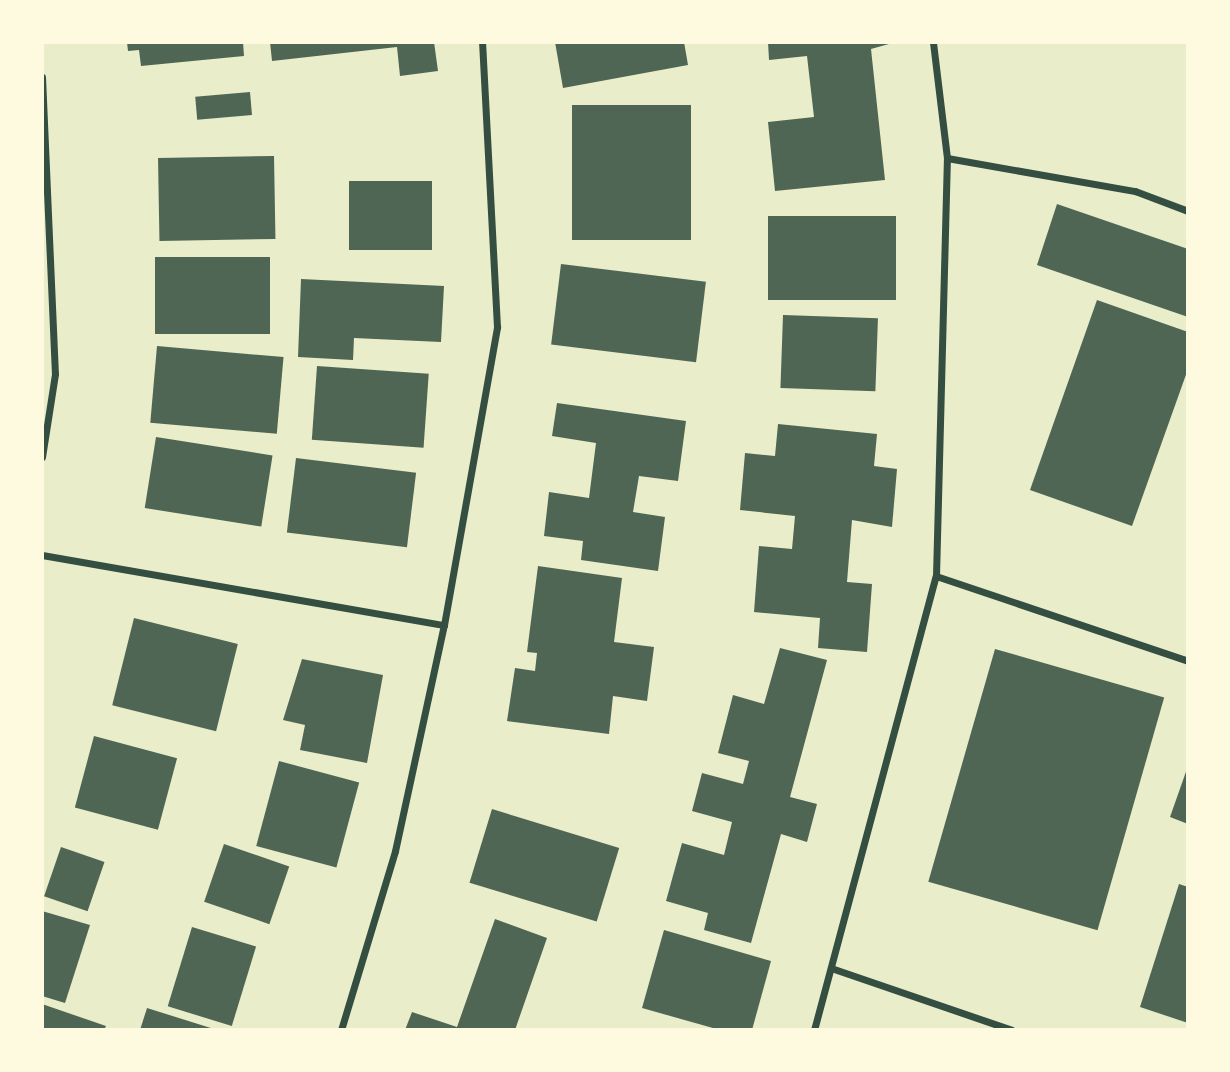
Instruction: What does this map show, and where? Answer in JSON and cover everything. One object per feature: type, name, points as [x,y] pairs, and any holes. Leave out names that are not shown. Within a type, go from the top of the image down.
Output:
[{"type":"street","points":[[341,1030],[395,851],[444,625],[497,327],[482,42]]},
{"type":"street","points":[[814,1030],[936,576],[947,158],[933,42]]},
{"type":"street","points":[[42,77],[48,112],[55,374],[42,457]]},
{"type":"street","points":[[947,158],[1135,191],[1188,211]]},
{"type":"street","points":[[42,555],[444,625]]},
{"type":"street","points":[[936,576],[1188,661]]},
{"type":"street","points":[[831,968],[1012,1030]]},
{"type":"building","points":[[127,42],[243,42],[244,56],[141,66],[139,50],[128,51]]},
{"type":"building","points":[[270,42],[434,42],[438,71],[400,76],[397,47],[272,61]]},
{"type":"building","points":[[555,42],[684,42],[688,65],[563,88]]},
{"type":"building","points":[[768,42],[896,42],[871,49],[885,180],[775,191],[768,122],[814,117],[807,56],[769,60]]},
{"type":"building","points":[[250,92],[252,115],[197,120],[195,97]]},
{"type":"building","points":[[572,105],[691,105],[691,240],[572,240]]},
{"type":"building","points":[[274,156],[275,239],[159,241],[158,158]]},
{"type":"building","points":[[349,181],[432,181],[432,250],[349,250]]},
{"type":"building","points":[[1057,204],[1188,249],[1188,317],[1037,265]]},
{"type":"building","points":[[768,216],[896,216],[896,300],[768,300]]},
{"type":"building","points":[[155,257],[270,257],[270,334],[155,334]]},
{"type":"building","points":[[561,264],[706,282],[696,362],[551,344]]},
{"type":"building","points":[[301,279],[444,286],[441,342],[354,338],[353,360],[298,357]]},
{"type":"building","points":[[1097,300],[1188,332],[1188,369],[1132,526],[1030,490]]},
{"type":"building","points":[[783,315],[878,318],[875,391],[780,388]]},
{"type":"building","points":[[157,346],[284,357],[277,434],[150,423]]},
{"type":"building","points":[[317,366],[429,374],[424,448],[312,440]]},
{"type":"building","points":[[557,403],[686,421],[678,481],[639,476],[633,512],[665,517],[658,571],[581,560],[583,541],[544,536],[549,492],[589,498],[596,443],[552,436]]},
{"type":"building","points":[[778,424],[877,434],[874,466],[897,469],[892,527],[852,520],[847,582],[872,584],[867,652],[818,648],[820,618],[754,612],[759,546],[792,549],[795,516],[740,510],[745,453],[775,456]]},
{"type":"building","points":[[156,437],[273,455],[261,527],[145,508]]},
{"type":"building","points":[[296,458],[416,473],[407,547],[287,532]]},
{"type":"building","points":[[538,566],[622,578],[614,642],[654,647],[647,701],[613,696],[609,734],[507,721],[515,668],[535,671],[537,653],[527,652]]},
{"type":"building","points":[[134,618],[238,644],[216,731],[112,705]]},
{"type":"building","points":[[780,648],[827,660],[790,797],[817,804],[807,842],[781,834],[751,943],[704,930],[708,913],[666,901],[682,843],[724,855],[732,822],[692,811],[702,773],[743,784],[749,761],[718,753],[733,695],[764,704]]},
{"type":"building","points":[[995,649],[1164,698],[1097,930],[928,882]]},
{"type":"building","points":[[302,659],[383,675],[367,763],[300,750],[305,725],[283,720]]},
{"type":"building","points":[[94,736],[177,758],[158,830],[75,807]]},
{"type":"building","points":[[279,761],[359,782],[336,867],[256,846]]},
{"type":"building","points":[[1188,766],[1188,824],[1170,817]]},
{"type":"building","points":[[492,809],[619,848],[597,922],[469,883]]},
{"type":"building","points":[[224,844],[289,866],[269,924],[204,902]]},
{"type":"building","points":[[61,847],[104,862],[88,911],[44,896]]},
{"type":"building","points":[[1179,884],[1188,887],[1188,1023],[1140,1007]]},
{"type":"building","points":[[42,911],[90,925],[65,1003],[42,996]]},
{"type":"building","points":[[495,919],[547,938],[515,1030],[405,1030],[412,1012],[457,1027]]},
{"type":"building","points":[[192,927],[256,947],[232,1026],[168,1006]]},
{"type":"building","points":[[664,930],[771,961],[752,1030],[720,1030],[642,1008]]},
{"type":"building","points":[[42,1004],[106,1026],[104,1030],[42,1030]]},
{"type":"building","points":[[147,1008],[214,1029],[214,1030],[140,1030]]}]
